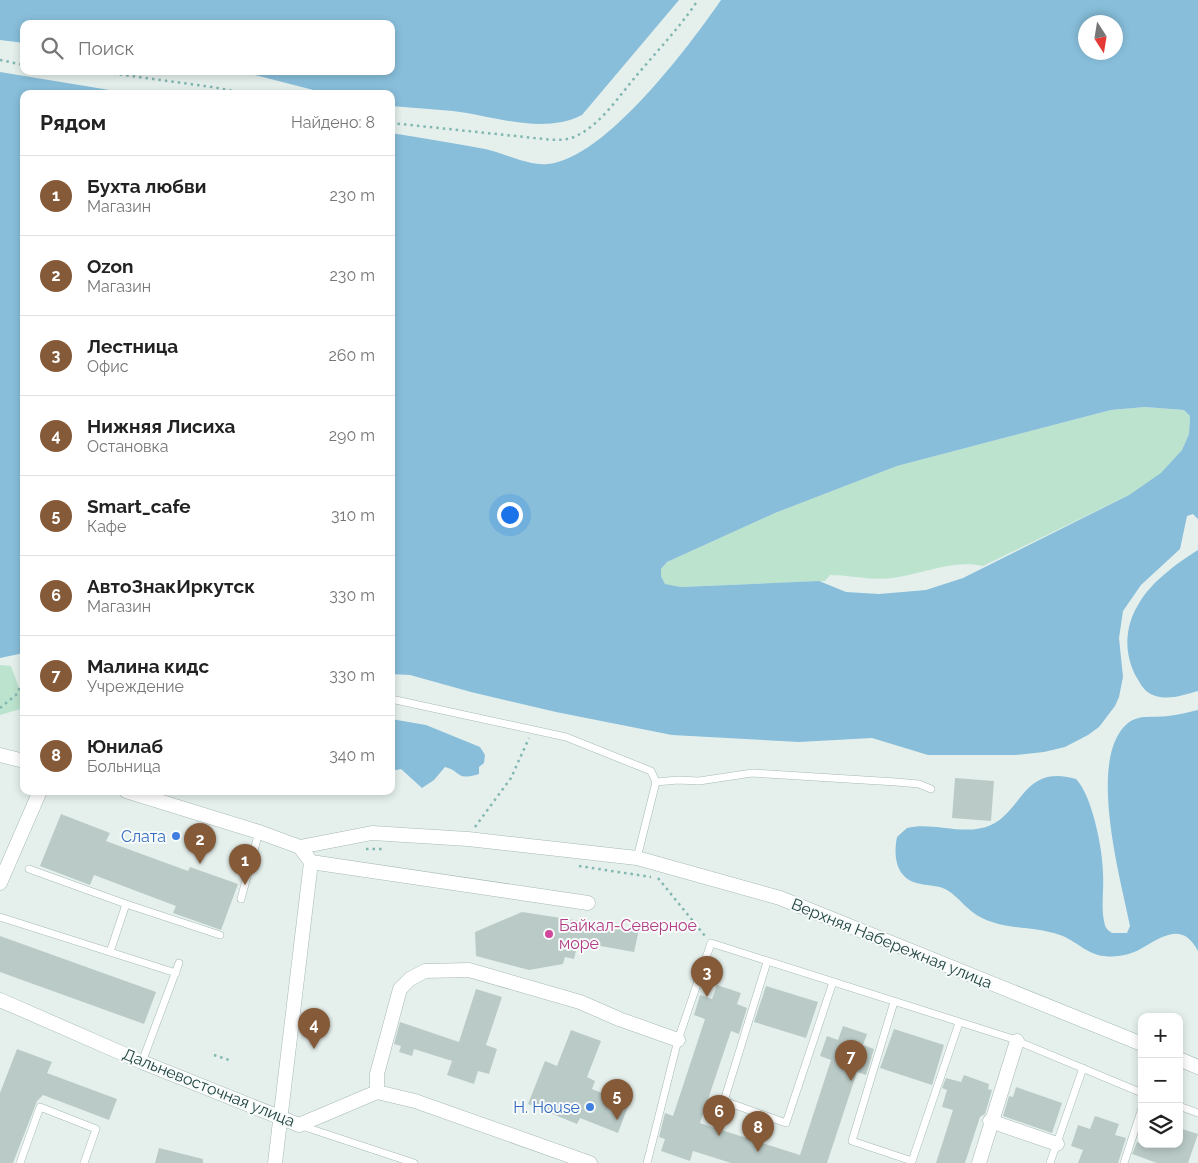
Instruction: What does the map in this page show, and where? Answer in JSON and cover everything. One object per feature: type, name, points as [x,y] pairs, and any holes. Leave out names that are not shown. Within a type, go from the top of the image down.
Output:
[{"type":"street","points":[[0,755],[20,760]]},
{"type":"street","points":[[0,883],[38,795]]},
{"type":"street","points":[[139,795],[260,832],[300,847],[311,862],[282,1118],[275,1163]]},
{"type":"street","name":"Верхняя Набережная улица","points":[[300,847],[372,833],[468,839],[637,858],[780,898],[1138,1042]]},
{"type":"street","points":[[311,862],[588,903]]},
{"type":"street","points":[[590,1163],[415,1101],[377,1092],[377,1074],[400,989],[410,978],[425,971],[469,970],[580,1002],[619,1019],[678,1040]]},
{"type":"street","name":"Дальневосточная улица","points":[[0,1000],[142,1062],[299,1125],[377,1092]]},
{"type":"street","points":[[979,1163],[1017,1041]]},
{"type":"street","points":[[1183,1061],[1198,1067]]},
{"type":"street","points":[[991,1121],[1057,1144]]},
{"type":"lane","points":[[395,700],[566,737],[651,771],[656,782],[637,858]]},
{"type":"lane","points":[[656,782],[699,781],[752,773],[770,773],[919,784],[931,789]]},
{"type":"lane","points":[[241,899],[260,832]]},
{"type":"lane","points":[[29,869],[220,935]]},
{"type":"lane","points":[[110,952],[126,904]]},
{"type":"lane","points":[[0,917],[176,973]]},
{"type":"lane","points":[[647,1163],[678,1040],[711,943],[1017,1041],[1138,1090]]},
{"type":"lane","points":[[767,962],[724,1101],[786,1122],[833,982]]},
{"type":"lane","points":[[142,1062],[179,963]]},
{"type":"lane","points":[[894,1002],[852,1141],[912,1161],[960,1023]]},
{"type":"lane","points":[[1050,1163],[1083,1068]]},
{"type":"lane","points":[[20,1163],[40,1107],[96,1129],[84,1163]]},
{"type":"lane","points":[[1183,1107],[1198,1113]]},
{"type":"lane","points":[[1124,1163],[1138,1120]]},
{"type":"lane","points":[[299,1125],[414,1163]]},
{"type":"path","points":[[395,123],[544,140],[561,141],[574,137],[588,128],[609,108],[685,20],[698,0]]},
{"type":"path","points":[[0,60],[20,63]]},
{"type":"path","points":[[124,75],[227,90]]},
{"type":"path","points":[[0,708],[16,695],[20,688]]},
{"type":"path","points":[[468,839],[511,778],[534,729]]},
{"type":"path","points":[[359,849],[387,848]]},
{"type":"path","points":[[579,866],[658,878],[711,943]]},
{"type":"path","points":[[214,1055],[232,1061]]},
{"type":"green space","points":[[1145,407],[1184,410],[1190,416],[1189,434],[1182,450],[1162,473],[1129,495],[983,566],[960,564],[884,579],[830,575],[825,581],[681,587],[665,584],[661,576],[661,569],[667,562],[775,513],[897,466],[1111,410]]},
{"type":"green space","points":[[0,665],[11,666],[20,691],[20,709],[0,715]]},
{"type":"water","points":[[0,0],[679,0],[582,115],[567,121],[551,124],[518,122],[453,111],[395,106],[395,90],[313,90],[255,75],[395,75],[395,20],[20,20],[20,42],[0,40]]},
{"type":"water","points":[[721,0],[1198,0],[1198,519],[1193,514],[1187,516],[1180,549],[1141,585],[1123,611],[1119,638],[1123,677],[1119,697],[1115,706],[1099,727],[1088,735],[1065,747],[1044,752],[1016,755],[928,755],[872,738],[799,742],[672,735],[556,712],[410,675],[395,674],[395,134],[485,149],[532,163],[548,164],[571,157],[595,143],[620,122],[668,70]],"holes":[[[1145,407],[1184,410],[1190,416],[1189,434],[1182,450],[1161,473],[1129,495],[963,578],[926,590],[879,594],[846,592],[819,581],[681,587],[665,584],[661,576],[661,569],[667,562],[775,513],[897,466],[1111,410]]]},
{"type":"water","points":[[0,72],[110,90],[20,90],[20,654],[0,658]]},
{"type":"water","points":[[1198,550],[1198,691],[1175,697],[1159,697],[1145,690],[1133,669],[1127,642],[1130,623],[1138,605],[1149,589],[1173,567]]},
{"type":"water","points":[[1198,710],[1198,951],[1186,937],[1180,934],[1173,934],[1125,955],[1098,955],[1060,935],[991,922],[972,912],[947,890],[941,887],[913,882],[901,873],[896,860],[897,837],[907,828],[927,826],[971,830],[981,828],[991,825],[1002,818],[1035,783],[1045,778],[1059,776],[1076,779],[1087,797],[1099,838],[1105,925],[1112,933],[1127,933],[1130,926],[1114,851],[1108,790],[1109,763],[1116,740],[1128,723],[1137,718],[1172,716]]},
{"type":"water","points":[[395,720],[426,725],[480,747],[485,755],[484,763],[479,767],[479,774],[466,777],[445,767],[434,780],[422,788],[401,769],[395,770]]},
{"type":"building","points":[[955,778],[994,781],[991,821],[952,818]]},
{"type":"building","points":[[61,814],[110,833],[106,841],[188,871],[190,867],[238,884],[221,930],[173,913],[176,906],[94,875],[90,885],[40,866]]},
{"type":"building","points":[[522,912],[639,930],[634,952],[578,942],[574,959],[565,957],[563,964],[529,970],[476,956],[475,932]]},
{"type":"building","points":[[0,936],[156,992],[144,1024],[0,972]]},
{"type":"building","points":[[717,985],[741,993],[737,1004],[747,1008],[739,1034],[731,1031],[700,1123],[712,1127],[800,1155],[831,1060],[820,1056],[827,1036],[838,1040],[843,1026],[867,1034],[863,1045],[874,1049],[868,1069],[866,1075],[857,1072],[827,1163],[731,1163],[693,1151],[690,1161],[661,1151],[665,1139],[659,1137],[665,1113],[673,1116],[705,1019],[694,1015],[700,995],[712,999]]},
{"type":"building","points":[[766,986],[818,1002],[806,1038],[754,1022]]},
{"type":"building","points":[[476,989],[502,997],[486,1045],[497,1049],[489,1074],[478,1071],[474,1084],[447,1075],[452,1061],[414,1049],[412,1056],[399,1052],[401,1046],[394,1044],[400,1022],[459,1042]]},
{"type":"building","points":[[894,1029],[944,1045],[932,1085],[880,1068]]},
{"type":"building","points":[[571,1030],[601,1041],[587,1077],[595,1081],[592,1089],[629,1104],[618,1133],[580,1118],[577,1124],[528,1104],[545,1061],[557,1066]]},
{"type":"building","points":[[17,1049],[52,1062],[47,1073],[117,1099],[109,1120],[43,1095],[37,1101],[13,1163],[0,1163],[0,1093]]},
{"type":"building","points":[[964,1075],[989,1084],[988,1089],[992,1090],[985,1114],[980,1117],[965,1163],[936,1163],[953,1110],[942,1107],[947,1090],[942,1088],[946,1078],[961,1082]]},
{"type":"building","points":[[1016,1087],[1062,1103],[1052,1133],[1003,1116],[1009,1096],[1013,1097]]},
{"type":"building","points":[[1095,1116],[1119,1124],[1115,1135],[1126,1138],[1118,1163],[1078,1163],[1083,1150],[1071,1146],[1078,1125],[1090,1129]]},
{"type":"building","points":[[1183,1129],[1198,1134],[1188,1163],[1157,1163],[1132,1154],[1137,1142],[1138,1148],[1183,1148]]},
{"type":"building","points":[[159,1148],[203,1159],[203,1163],[155,1163]]},
{"type":"place","name":"Слата","points":[[176,836]]},
{"type":"place","name":"Ozon","points":[[200,864]]},
{"type":"place","name":"Бухта любви","points":[[245,885]]},
{"type":"place","name":"Байкал-Северное море","points":[[549,934]]},
{"type":"place","name":"Лестница","points":[[707,997]]},
{"type":"place","name":"Нижняя Лисиха","points":[[314,1049]]},
{"type":"place","name":"Малина кидс","points":[[851,1081]]},
{"type":"place","name":"H. House","points":[[590,1107]]},
{"type":"place","name":"Smart_cafe","points":[[617,1120]]},
{"type":"place","name":"АвтоЗнакИркутск","points":[[719,1136]]},
{"type":"place","name":"Юнилаб","points":[[758,1152]]}]
